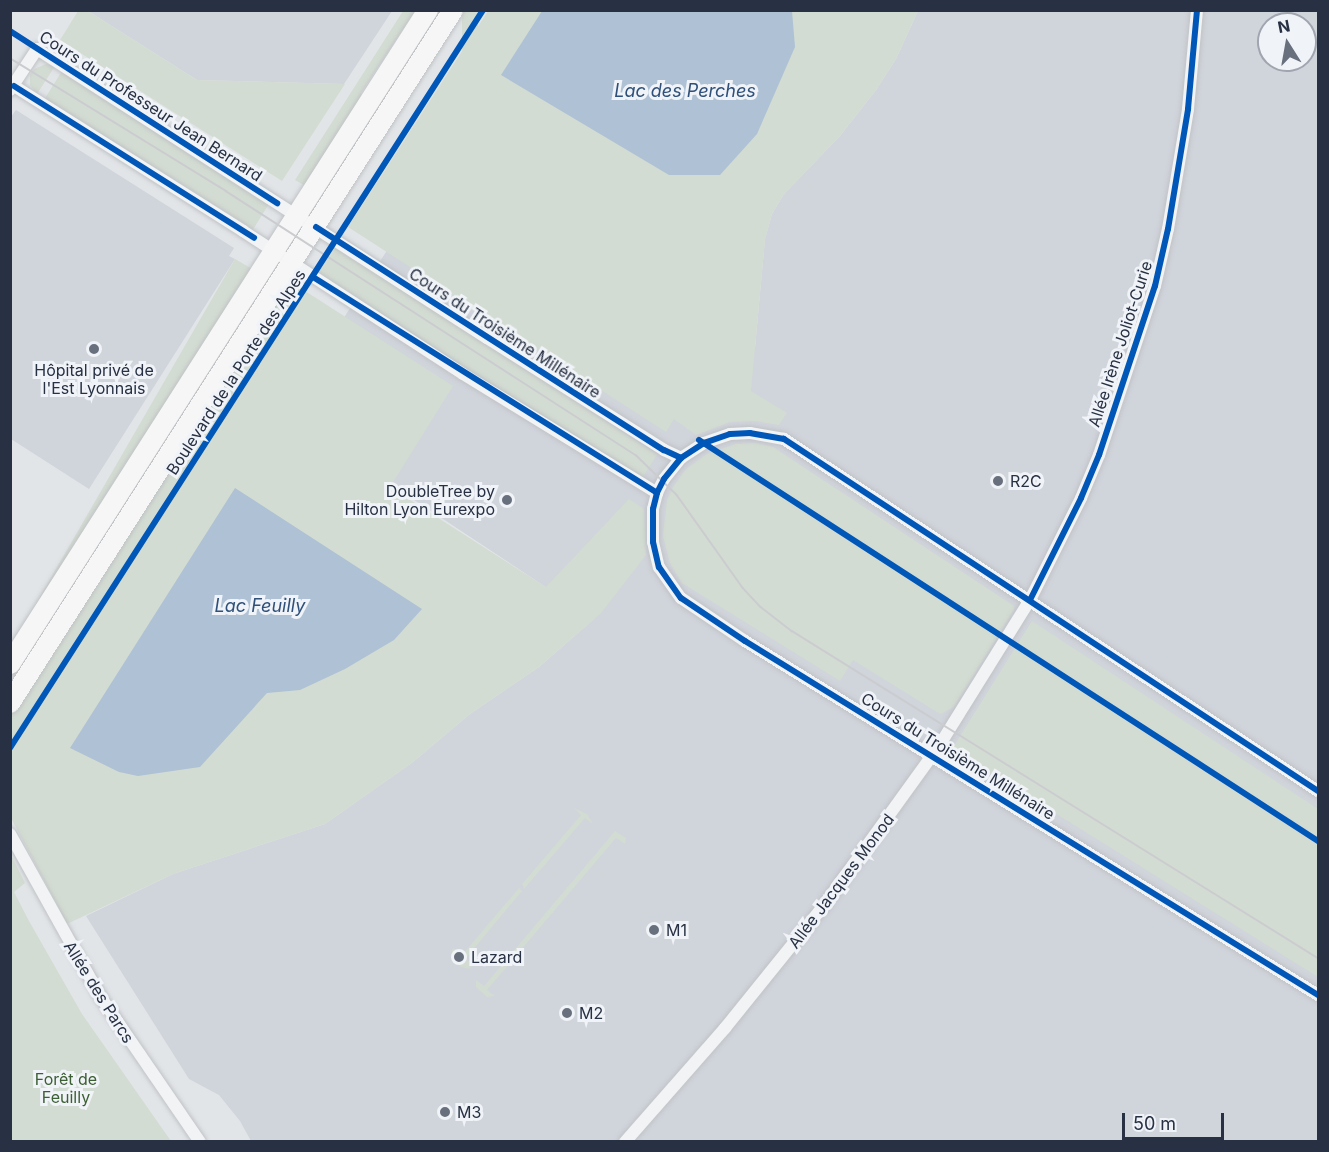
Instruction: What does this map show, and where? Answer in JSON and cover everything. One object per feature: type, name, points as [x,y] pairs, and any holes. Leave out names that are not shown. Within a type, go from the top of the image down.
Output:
[{"type":"main road","name":"Boulevard de la Porte des Alpes","points":[[10,664],[428,10]]},
{"type":"main road","name":"Boulevard de la Porte des Alpes","points":[[10,703],[293,265],[453,10]]},
{"type":"street","name":"Allée Irène Joliot-Curie","points":[[1030,600],[1081,498],[1099,455],[1155,286],[1188,109],[1197,10]]},
{"type":"street","name":"Cours du Professeur Jean Bernard","points":[[12,88],[38,49],[316,227]]},
{"type":"street","points":[[12,88],[243,231],[274,253],[657,494]]},
{"type":"street","name":"Cours du Troisième Millénaire","points":[[316,227],[664,450],[681,458]]},
{"type":"street","name":"Cours du Troisième Millénaire","points":[[1318,791],[784,439],[750,433],[730,434],[704,442],[681,458],[664,479],[657,494],[653,509],[653,542],[659,567],[681,598],[745,641],[1318,995]]},
{"type":"street","name":"Allée Jacques Monod","points":[[625,1142],[725,1028],[822,908],[932,756],[1030,600]]},
{"type":"street","name":"Allée des Parcs","points":[[10,834],[102,999],[200,1142]]},
{"type":"shaded area","points":[[88,11],[392,11],[344,84],[197,80]]},
{"type":"shaded area","points":[[918,11],[1318,11],[1318,1141],[251,1141],[240,1121],[219,1095],[189,1079],[86,916],[173,874],[325,824],[413,762],[470,714],[539,667],[594,619],[283,413],[448,155],[755,348],[765,239],[772,214],[784,194],[840,136],[876,90],[896,59]]},
{"type":"shaded area","name":"Hôpital privé de l'Est Lyonnais","points":[[16,110],[234,248],[229,256],[235,259],[89,489],[11,439],[10,118]]},
{"type":"green space","points":[[78,11],[88,11],[197,80],[345,84],[282,181],[60,40]]},
{"type":"green space","points":[[403,11],[415,11],[361,93],[363,100],[307,187],[295,180]]},
{"type":"green space","points":[[462,11],[478,11],[478,243],[462,243]]},
{"type":"green space","points":[[488,11],[918,11],[896,59],[876,90],[840,136],[784,194],[772,214],[765,240],[751,391],[787,413],[779,425],[755,421],[730,422],[696,435],[674,419],[666,432],[348,227]]},
{"type":"green space","points":[[46,64],[55,66],[37,94],[30,85],[30,75],[34,69]]},
{"type":"green space","points":[[62,71],[271,201],[253,229],[45,99]]},
{"type":"green space","points":[[336,246],[657,455],[640,481],[319,273]]},
{"type":"green space","points":[[235,259],[254,270],[45,632],[26,621]]},
{"type":"green space","points":[[265,278],[271,282],[10,669],[10,656]]},
{"type":"green space","points":[[288,280],[453,386],[390,487],[546,587],[629,499],[644,509],[646,555],[601,613],[539,667],[470,714],[413,762],[325,824],[173,874],[67,924],[11,818],[10,714]]},
{"type":"green space","points":[[756,443],[773,447],[1014,606],[1014,610],[954,707],[940,714],[853,660],[840,681],[682,583],[670,563],[663,536],[667,500],[673,487],[686,469],[707,454],[736,444]]},
{"type":"green space","points":[[1032,621],[1318,809],[1318,977],[952,749]]},
{"type":"green space","points":[[574,808],[587,814],[593,824],[585,818],[524,889],[522,884],[581,815]]},
{"type":"green space","points":[[615,831],[626,838],[625,844],[616,838],[487,990],[495,996],[487,997],[476,987],[476,980],[484,986]]},
{"type":"green space","name":"Forêt de Feuilly","points":[[10,853],[25,883],[14,892],[29,921],[82,1014],[171,1141],[11,1141]]},
{"type":"green space","points":[[519,888],[522,891],[466,958],[473,965],[469,969],[461,967],[452,958],[452,950],[454,948],[462,955]]},
{"type":"water","name":"Lac des Perches","points":[[542,11],[792,11],[795,47],[757,134],[720,175],[669,175],[501,75]]},
{"type":"water","name":"Lac Feuilly","points":[[235,488],[422,609],[394,640],[345,669],[300,690],[267,693],[200,767],[138,776],[119,772],[70,748]]},
{"type":"tram line","points":[[10,58],[226,191],[636,455],[677,495],[743,588],[761,607],[792,631],[1318,958]]},
{"type":"cycle path","points":[[10,748],[483,10]]},
{"type":"cycle path","points":[[1030,600],[1081,498],[1099,455],[1155,286],[1168,229],[1188,109],[1197,10]]},
{"type":"cycle path","points":[[10,31],[277,203]]},
{"type":"cycle path","points":[[14,86],[254,238]]},
{"type":"cycle path","points":[[316,227],[664,450],[681,458]]},
{"type":"cycle path","points":[[313,277],[657,493]]},
{"type":"cycle path","points":[[1318,791],[784,439],[750,433],[730,434],[704,443],[681,458],[664,479],[657,493],[653,509],[653,542],[659,567],[681,598],[745,641],[1318,995]]},
{"type":"cycle path","points":[[699,440],[1318,841]]},
{"type":"place","name":"Hôpital privé de l'Est Lyonnais","points":[[94,349]]},
{"type":"place","name":"R2C","points":[[998,481]]},
{"type":"place","name":"DoubleTree by Hilton Lyon Eurexpo","points":[[507,500]]},
{"type":"place","name":"M1","points":[[654,930]]},
{"type":"place","name":"Lazard","points":[[459,957]]},
{"type":"place","name":"M2","points":[[567,1013]]},
{"type":"place","name":"M3","points":[[445,1112]]}]
